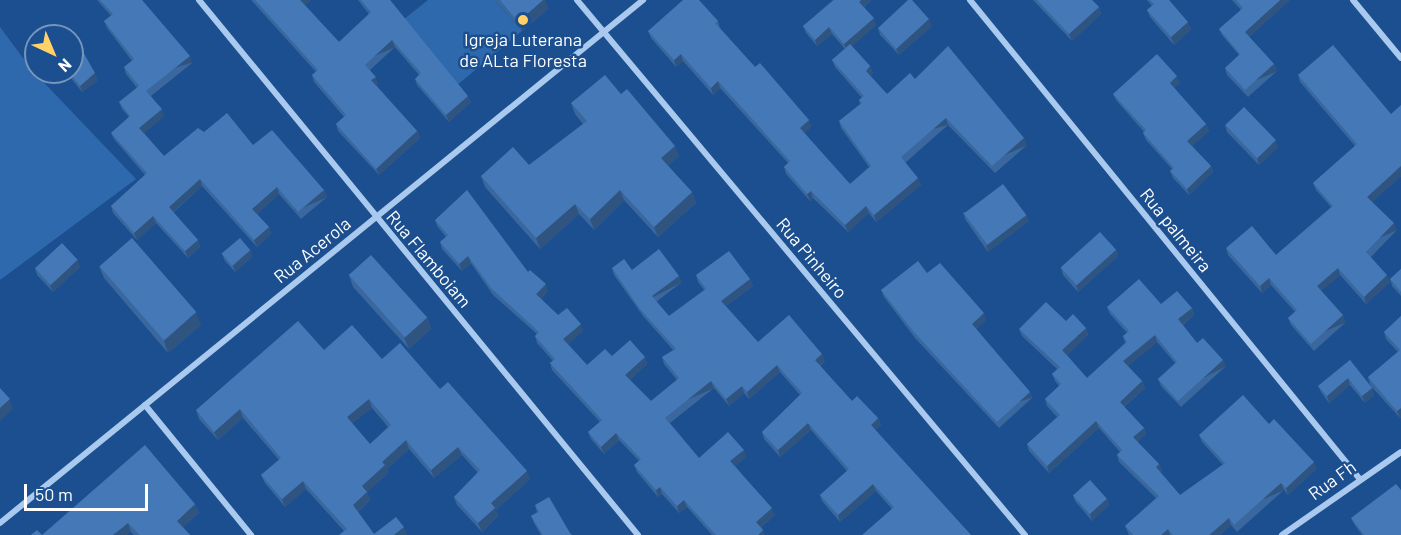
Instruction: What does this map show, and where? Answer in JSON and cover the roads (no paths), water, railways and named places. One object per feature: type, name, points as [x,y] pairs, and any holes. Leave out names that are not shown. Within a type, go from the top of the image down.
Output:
[{"type":"street","name":"Rua Flamboiam","points":[[199,0],[638,535]]},
{"type":"street","name":"Rua Pinheiro","points":[[577,0],[1025,535]]},
{"type":"street","name":"Rua Acerola","points":[[0,523],[643,0]]},
{"type":"street","name":"Rua palmeira","points":[[970,0],[1359,478]]},
{"type":"street","points":[[1353,0],[1401,58]]},
{"type":"street","points":[[145,405],[251,535]]},
{"type":"street","name":"Rua Fh","points":[[1282,535],[1359,478],[1401,452]]},
{"type":"place","name":"Igreja Luterana de ALta Floresta","points":[[523,20]]}]
